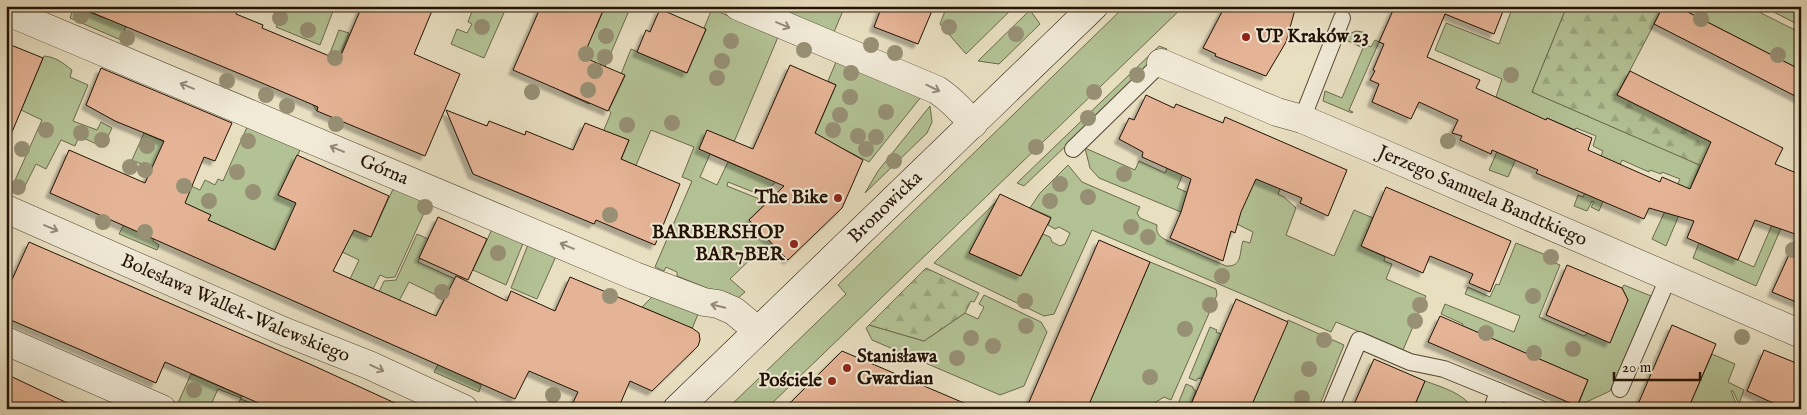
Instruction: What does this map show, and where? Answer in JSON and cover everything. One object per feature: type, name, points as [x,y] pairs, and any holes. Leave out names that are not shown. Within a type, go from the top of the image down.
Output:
[{"type":"street","points":[[738,6],[937,90],[953,102],[973,124]]},
{"type":"street","name":"Bronowicka","points":[[677,409],[1094,6]]},
{"type":"street","name":"Górna","points":[[6,11],[635,276],[704,302],[734,311],[758,331]]},
{"type":"street","name":"Jerzego Samuela Bandtkiego","points":[[1162,63],[1277,112],[1302,119],[1801,334]]},
{"type":"street","name":"Bolesława Wallek-Walewskiego","points":[[6,209],[283,331],[369,365],[464,409]]},
{"type":"street","points":[[6,341],[162,409]]},
{"type":"lane","points":[[1302,119],[1342,18]]},
{"type":"lane","points":[[1074,148],[1162,63]]},
{"type":"lane","points":[[1620,389],[1669,276]]},
{"type":"lane","points":[[1330,409],[1359,340],[1410,362],[1444,369],[1541,409]]},
{"type":"lane","points":[[1492,409],[1498,391]]},
{"type":"green space","points":[[74,6],[104,18],[109,6],[133,6],[121,40],[70,18]]},
{"type":"green space","points":[[261,6],[335,6],[320,45],[276,27],[282,16]]},
{"type":"green space","points":[[474,6],[507,6],[484,58],[451,44],[457,29],[467,33],[472,24],[468,22]]},
{"type":"green space","points":[[605,6],[631,6],[589,104],[561,91],[589,26],[596,28]]},
{"type":"green space","points":[[782,6],[845,6],[834,32],[789,13],[790,10]]},
{"type":"green space","points":[[947,6],[1015,6],[966,54],[940,24]]},
{"type":"green space","points":[[1125,6],[1184,6],[766,409],[727,409],[846,294],[838,285]]},
{"type":"green space","points":[[1513,6],[1567,6],[1532,92],[1700,165],[1666,246],[1652,239],[1680,179],[1662,172],[1661,174],[1650,170],[1649,172],[1622,160],[1599,211],[1591,207],[1594,202],[1592,201],[1587,211],[1574,206],[1578,195],[1583,197],[1603,151],[1593,146],[1596,136],[1576,128],[1575,130],[1547,118],[1530,157],[1519,152],[1508,177],[1489,170],[1517,106],[1515,107],[1497,99],[1502,79],[1435,50],[1446,23],[1499,44]]},
{"type":"green space","points":[[1567,6],[1651,6],[1661,11],[1617,95],[1771,172],[1782,201],[1532,92]]},
{"type":"green space","points":[[1676,6],[1747,6],[1801,33],[1801,70]]},
{"type":"green space","points":[[1762,6],[1801,6],[1801,26]]},
{"type":"green space","points":[[712,9],[778,37],[726,161],[710,154],[700,177],[717,185],[728,162],[776,182],[761,195],[728,182],[727,186],[767,202],[749,220],[778,250],[774,254],[765,245],[730,279],[745,292],[736,300],[677,276],[677,272],[666,267],[664,271],[655,267],[692,181],[682,177],[694,147],[651,130],[617,210],[619,165],[629,140],[603,132],[611,113],[609,110],[625,76],[621,74],[631,49],[687,73],[706,30],[704,28]]},
{"type":"green space","points":[[1030,10],[1040,24],[999,64],[978,61]]},
{"type":"green space","points":[[339,30],[349,33],[317,111],[311,102]]},
{"type":"green space","points":[[1356,31],[1363,32],[1359,41],[1371,47],[1375,40],[1379,42],[1349,110],[1352,113],[1323,101],[1325,91],[1342,98],[1363,48],[1346,40],[1351,33]]},
{"type":"green space","points":[[1159,46],[1167,49],[1024,186],[1017,183]]},
{"type":"green space","points":[[44,56],[62,63],[72,70],[70,77],[88,85],[73,121],[97,130],[101,122],[112,128],[103,147],[79,136],[75,146],[61,140],[46,169],[36,164],[22,192],[12,187],[42,120],[21,110]]},
{"type":"green space","points":[[836,62],[921,97],[869,162],[814,136],[836,85],[828,81]]},
{"type":"green space","points":[[930,106],[932,122],[927,133],[865,193],[878,171]]},
{"type":"green space","points":[[248,125],[301,148],[279,195],[371,237],[394,187],[429,202],[395,277],[387,278],[380,275],[373,289],[350,279],[359,260],[315,239],[297,241],[282,235],[275,250],[208,220],[211,215],[171,199],[153,241],[159,245],[157,250],[119,234],[153,169],[132,160],[144,133],[164,142],[168,176],[200,190],[205,180],[215,185],[218,179],[223,181]]},
{"type":"green space","points":[[1085,148],[1135,170],[1139,161],[1165,173],[1173,156],[1188,162],[1177,188],[1205,200],[1262,163],[1290,165],[1278,194],[1296,208],[1286,235],[1334,256],[1354,210],[1373,218],[1363,247],[1385,257],[1384,261],[1392,264],[1386,279],[1426,296],[1403,350],[1336,322],[1331,332],[1092,230],[1054,314],[1044,316],[934,263],[997,201],[969,253],[1021,276],[1043,234],[1050,237],[1052,242],[1060,246],[1065,244],[1070,233],[1059,227],[1055,229],[1048,225],[1051,217],[1030,208],[1040,193],[1068,165],[1082,182],[1140,207],[1137,213],[1140,218],[1157,225],[1158,233],[1164,239],[1226,266],[1231,266],[1238,261],[1243,241],[1250,243],[1253,232],[1235,223],[1181,212],[1099,178],[1090,168]]},
{"type":"green space","points":[[1791,205],[1756,286],[1693,258],[1699,243],[1754,267],[1774,220]]},
{"type":"green space","points":[[493,227],[524,241],[506,285],[473,270]]},
{"type":"green space","points":[[417,234],[428,239],[418,262],[466,284],[457,305],[409,282],[399,301],[379,292],[384,281],[396,280]]},
{"type":"green space","points":[[529,242],[557,254],[537,299],[511,288]]},
{"type":"green space","points":[[1516,243],[1546,255],[1545,259],[1560,265],[1539,317],[1584,336],[1628,300],[1622,288],[1624,285],[1651,296],[1610,391],[1578,406],[1588,380],[1462,326],[1463,324],[1441,314],[1445,304],[1514,332],[1520,316],[1465,294],[1468,287],[1490,297],[1496,284],[1499,285]]},
{"type":"green space","points":[[1150,262],[1216,289],[1217,295],[1171,400],[1164,397],[1145,409],[1087,409]]},
{"type":"green space","points":[[926,268],[979,293],[974,302],[971,301],[965,313],[924,341],[869,325]]},
{"type":"green space","points":[[654,295],[698,314],[692,329],[642,307]]},
{"type":"green space","points":[[984,295],[1041,322],[1047,332],[1024,386],[1000,395],[872,340],[866,328],[869,325],[924,341],[965,313],[978,319],[984,307],[979,304]]},
{"type":"green space","points":[[1288,320],[1344,345],[1318,409],[1250,409]]},
{"type":"green space","points":[[1210,327],[1221,334],[1201,379],[1198,378],[1196,381],[1189,378]]},
{"type":"green space","points":[[1712,354],[1735,364],[1728,382],[1744,390],[1739,404],[1733,391],[1731,391],[1737,406],[1742,409],[1688,409]]},
{"type":"green space","points":[[439,363],[481,385],[479,392],[434,372]]},
{"type":"green space","points":[[191,374],[242,396],[241,399],[265,409],[236,409],[241,398],[218,389],[209,409],[192,409],[178,403]]},
{"type":"green space","points":[[1425,381],[1458,395],[1469,403],[1473,409],[1413,409]]},
{"type":"green space","points":[[1186,384],[1193,387],[1196,391],[1189,409],[1176,409]]},
{"type":"building","points":[[76,6],[239,6],[236,14],[263,25],[262,28],[339,60],[362,6],[434,6],[414,54],[460,74],[425,156],[317,111],[318,107]]},
{"type":"building","points":[[541,6],[605,6],[583,57],[625,75],[608,111],[513,70]]},
{"type":"building","points":[[882,6],[934,6],[918,44],[874,27]]},
{"type":"building","name":"UP Kraków 23","points":[[1225,6],[1296,6],[1286,42],[1266,76],[1215,56],[1216,54],[1203,48]]},
{"type":"building","points":[[1395,6],[1505,6],[1494,34],[1445,14],[1427,57],[1480,80],[1476,88],[1546,120],[1547,118],[1592,138],[1588,150],[1660,182],[1662,177],[1690,189],[1711,142],[1617,95],[1630,71],[1783,148],[1775,164],[1801,175],[1801,304],[1772,292],[1798,235],[1755,220],[1738,260],[1687,238],[1694,221],[1649,208],[1644,219],[1536,173],[1538,170],[1492,150],[1491,154],[1460,140],[1462,136],[1452,133],[1458,120],[1419,102],[1411,119],[1372,102],[1379,84],[1370,80],[1384,44],[1379,42]]},
{"type":"building","points":[[1663,6],[1676,6],[1801,70],[1801,99],[1654,24]]},
{"type":"building","points":[[660,9],[706,29],[687,73],[637,52],[646,30],[650,32]]},
{"type":"building","points":[[6,43],[43,58],[7,144],[6,144]]},
{"type":"building","points":[[790,65],[836,85],[815,133],[863,160],[842,208],[788,260],[749,220],[784,186],[699,149],[707,130],[753,149]]},
{"type":"building","points":[[101,68],[232,123],[215,161],[204,157],[185,203],[211,215],[208,220],[275,250],[296,203],[278,195],[297,155],[389,196],[371,237],[354,230],[333,271],[436,316],[456,276],[507,301],[511,291],[555,311],[570,277],[692,328],[699,333],[700,340],[698,346],[652,391],[630,381],[618,409],[570,409],[578,392],[529,371],[515,399],[50,193],[69,150],[145,183],[164,141],[115,121],[86,105]]},
{"type":"building","points":[[1146,95],[1174,108],[1176,104],[1223,123],[1225,117],[1347,170],[1328,216],[1300,203],[1302,198],[1256,179],[1241,212],[1235,233],[1231,231],[1223,261],[1170,238],[1181,212],[1191,179],[1142,157],[1143,152],[1119,139],[1129,118],[1134,120]]},
{"type":"building","points":[[446,110],[487,126],[489,121],[525,135],[526,131],[573,150],[585,123],[629,140],[621,159],[680,184],[655,245],[596,220],[594,224],[473,174]]},
{"type":"building","points":[[1386,187],[1511,241],[1490,292],[1469,283],[1473,274],[1430,256],[1423,273],[1361,246]]},
{"type":"building","points":[[1000,194],[1051,218],[1021,276],[969,253]]},
{"type":"building","points":[[438,217],[487,239],[468,280],[419,258]]},
{"type":"building","points":[[1099,240],[1150,262],[1087,409],[1026,409]]},
{"type":"building","points":[[29,242],[312,365],[408,409],[272,409],[165,362],[156,383],[6,318],[6,293]]},
{"type":"building","points":[[1567,265],[1622,288],[1628,300],[1610,343],[1546,315]]},
{"type":"building","points":[[1236,299],[1288,322],[1250,409],[1189,409]]},
{"type":"building","points":[[1440,316],[1588,380],[1577,406],[1428,342]]},
{"type":"building","points":[[1672,325],[1716,344],[1688,409],[1636,409]]},
{"type":"building","points":[[1764,350],[1801,365],[1801,409],[1786,409],[1747,391]]},
{"type":"building","points":[[842,351],[978,409],[784,409]]},
{"type":"building","points":[[1374,359],[1425,381],[1413,409],[1352,409]]},
{"type":"building","points":[[6,374],[80,409],[6,409]]},
{"type":"place","name":"UP Kraków 23","points":[[1246,37]]},
{"type":"place","name":"The Bike","points":[[838,198]]},
{"type":"place","name":"BARBERSHOP BAR7BER","points":[[794,244]]},
{"type":"place","name":"Stanisława Gwardian","points":[[847,368]]},
{"type":"place","name":"Pościele","points":[[832,381]]}]
